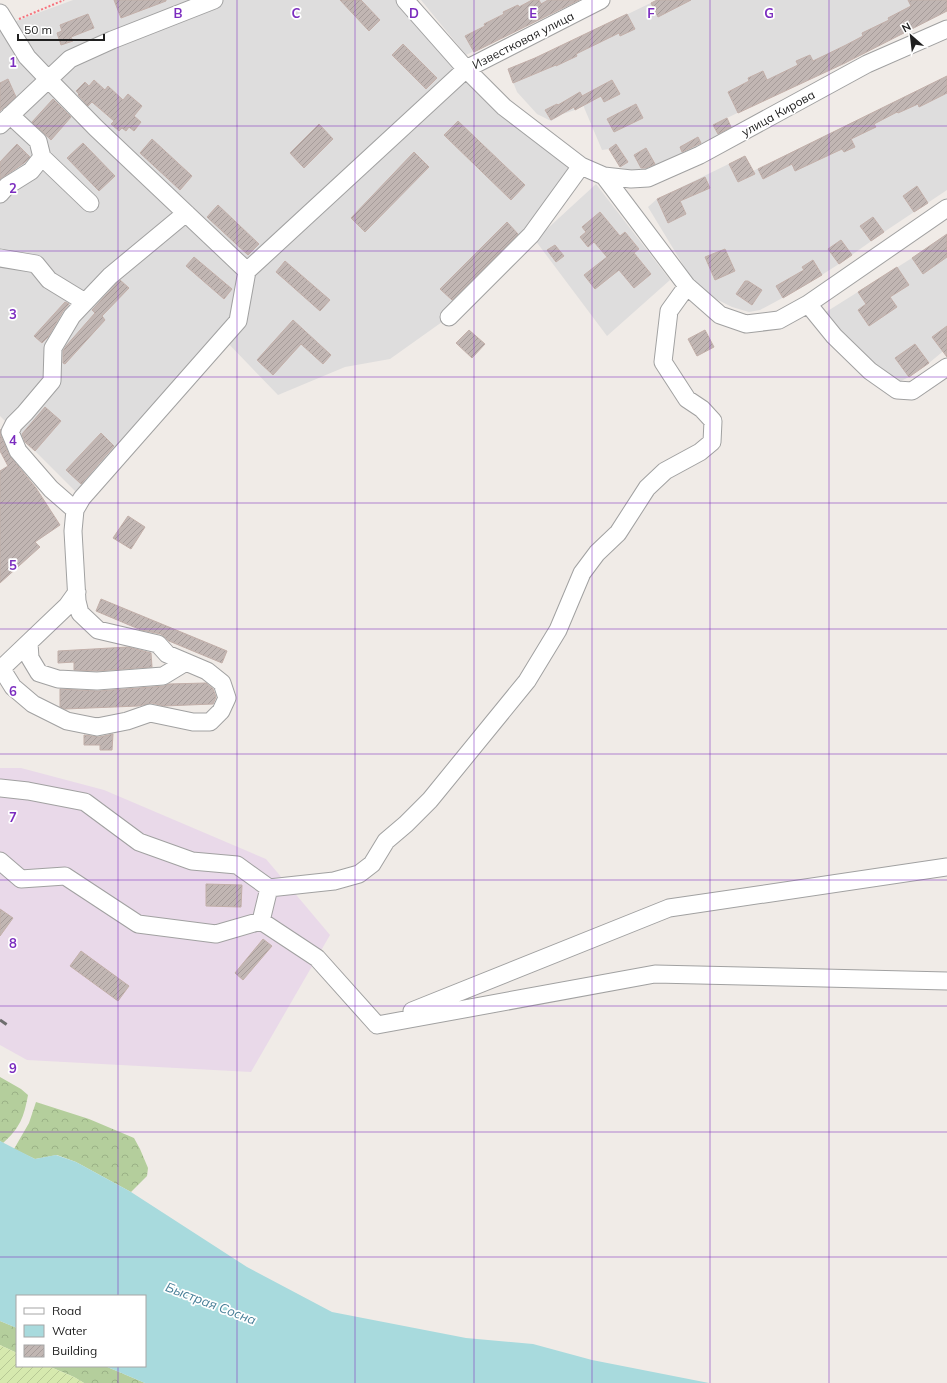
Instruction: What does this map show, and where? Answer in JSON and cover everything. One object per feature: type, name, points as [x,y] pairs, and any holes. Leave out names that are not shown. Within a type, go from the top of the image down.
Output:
[{"type":"street","points":[[90,202],[42,157],[38,141],[5,120],[70,59],[112,40],[214,0]]},
{"type":"street","points":[[405,0],[466,69],[504,107],[581,166],[604,176],[687,286],[720,315],[746,324],[779,320],[808,304],[947,208]]},
{"type":"street","name":"Известковая улица","points":[[247,271],[466,69],[601,0]]},
{"type":"street","points":[[0,12],[27,57],[96,128],[247,271],[238,321],[78,504],[73,532],[77,592],[77,601],[80,613],[98,630],[158,644],[167,654],[207,671],[222,683],[227,698],[221,711],[210,722],[193,722],[150,713],[127,721],[96,727],[67,721],[33,704],[13,687],[3,667],[67,606],[77,592]]},
{"type":"street","name":"улица Кирова","points":[[604,176],[631,179],[648,178],[700,155],[867,64],[947,29]]},
{"type":"street","points":[[0,194],[7,186],[31,171],[42,157]]},
{"type":"street","points":[[449,318],[531,235],[581,166]]},
{"type":"street","points":[[78,504],[51,489],[18,451],[10,432],[14,424],[52,381],[53,348],[72,316],[110,276],[186,213]]},
{"type":"street","points":[[0,258],[36,264],[49,280],[85,302]]},
{"type":"street","points":[[0,788],[28,791],[85,802],[139,842],[192,861],[237,865],[269,888],[334,880],[359,874],[372,864],[386,841],[430,800],[527,681],[558,630],[582,572],[597,553],[618,533],[646,488],[665,471],[700,452],[712,442],[713,421],[702,409],[687,399],[663,362],[669,311],[687,286]]},
{"type":"street","points":[[808,304],[834,336],[870,371],[897,390],[912,391],[947,367]]},
{"type":"street","points":[[29,643],[30,658],[39,673],[58,679],[97,681],[162,676],[186,662]]},
{"type":"street","points":[[0,861],[22,879],[66,876],[138,924],[216,934],[261,921],[317,958],[377,1025]]},
{"type":"street","points":[[377,1025],[669,908],[947,867]]},
{"type":"street","points":[[261,921],[269,888]]},
{"type":"street","points":[[377,1025],[655,974],[947,981]]},
{"type":"path","points":[[19,19],[64,0]]},
{"type":"shaded area","points":[[73,0],[405,0],[466,69],[581,166],[449,317],[390,359],[345,367],[278,395],[223,338],[82,498],[0,416],[0,27]]},
{"type":"shaded area","points":[[421,0],[580,0],[466,55]]},
{"type":"shaded area","points":[[657,0],[947,0],[947,11],[727,118],[734,132],[644,175],[620,167],[609,149],[602,150],[583,105],[551,121],[537,114],[517,92],[508,69],[549,52]]},
{"type":"shaded area","points":[[947,76],[947,190],[839,264],[801,288],[760,310],[749,312],[732,307],[716,299],[704,290],[688,273],[648,207],[657,199],[745,156],[753,171]]},
{"type":"shaded area","points":[[596,184],[670,280],[607,336],[535,240]]},
{"type":"shaded area","points":[[947,234],[947,348],[909,377],[897,383],[858,352],[826,312],[912,258]]},
{"type":"shaded area","points":[[0,768],[21,768],[104,790],[266,859],[330,935],[251,1072],[27,1060],[0,1045]]},
{"type":"green space","points":[[0,1077],[21,1089],[28,1095],[25,1110],[20,1122],[14,1132],[3,1143],[0,1141]]},
{"type":"green space","points":[[36,1102],[89,1119],[134,1138],[148,1168],[147,1176],[131,1192],[76,1162],[57,1155],[35,1159],[14,1149],[29,1123]]},
{"type":"green space","points":[[0,1321],[16,1328],[16,1353],[0,1345]]},
{"type":"green space","points":[[0,1345],[16,1353],[16,1367],[50,1367],[84,1383],[0,1383]]},
{"type":"green space","points":[[50,1367],[107,1367],[145,1383],[84,1383]]},
{"type":"water","name":"Быстрая Сосна","points":[[0,1141],[35,1159],[56,1155],[76,1162],[131,1192],[247,1267],[332,1312],[466,1338],[533,1344],[592,1360],[709,1383],[145,1383],[107,1367],[146,1367],[146,1295],[16,1295],[16,1328],[0,1321]]},
{"type":"building","points":[[114,0],[166,0],[166,1],[121,18]]},
{"type":"building","points":[[340,0],[361,0],[380,20],[369,31]]},
{"type":"building","points":[[532,0],[539,0],[541,4],[548,0],[579,0],[474,52],[465,36],[504,14],[503,12],[518,5],[519,7]]},
{"type":"building","points":[[657,0],[691,0],[658,17],[651,3]]},
{"type":"building","points":[[908,0],[947,0],[947,11],[845,63],[738,113],[728,92],[749,81],[748,78],[763,71],[767,80],[798,65],[796,61],[810,55],[813,61],[846,45],[863,36],[862,33],[889,20],[888,18],[911,6]]},
{"type":"building","points":[[88,14],[94,28],[71,37],[73,41],[61,45],[57,33],[62,31],[60,25]]},
{"type":"building","points":[[627,14],[635,29],[620,36],[619,33],[576,54],[577,56],[556,66],[513,83],[508,69],[535,58]]},
{"type":"building","points":[[403,44],[437,78],[426,89],[392,55]]},
{"type":"building","points":[[947,76],[947,93],[919,107],[918,104],[898,113],[897,112],[874,124],[876,127],[851,139],[855,147],[844,152],[842,149],[795,171],[792,164],[763,179],[758,169]]},
{"type":"building","points":[[8,79],[16,97],[0,111],[0,83]]},
{"type":"building","points":[[94,80],[105,90],[108,86],[123,100],[128,94],[142,106],[134,116],[141,122],[134,131],[129,127],[126,131],[122,128],[119,131],[111,124],[114,121],[92,102],[88,106],[78,95],[79,94],[76,91],[85,82],[89,86]]},
{"type":"building","points":[[612,80],[620,94],[604,102],[601,96],[575,110],[574,107],[551,120],[545,110],[557,104],[558,105],[580,92],[582,96]]},
{"type":"building","points":[[53,99],[71,117],[51,140],[32,122]]},
{"type":"building","points":[[636,104],[643,118],[614,132],[607,119]]},
{"type":"building","points":[[727,118],[731,127],[718,134],[713,125]]},
{"type":"building","points":[[458,121],[525,185],[511,200],[444,135]]},
{"type":"building","points":[[319,124],[333,139],[304,168],[290,153]]},
{"type":"building","points":[[698,137],[701,143],[682,152],[680,147]]},
{"type":"building","points":[[152,139],[192,176],[180,190],[140,153]]},
{"type":"building","points":[[83,143],[115,176],[99,191],[67,158]]},
{"type":"building","points":[[17,144],[30,157],[24,163],[0,179],[0,162]]},
{"type":"building","points":[[616,144],[628,162],[620,167],[609,149]]},
{"type":"building","points":[[646,148],[655,164],[646,168],[641,168],[634,155]]},
{"type":"building","points":[[414,152],[429,167],[365,232],[351,218]]},
{"type":"building","points":[[745,156],[755,174],[738,182],[729,164]]},
{"type":"building","points":[[705,177],[710,188],[680,201],[686,214],[668,223],[657,199]]},
{"type":"building","points":[[917,186],[928,203],[914,212],[903,196]]},
{"type":"building","points":[[218,205],[259,244],[248,255],[207,217]]},
{"type":"building","points":[[600,212],[620,236],[625,232],[639,249],[634,253],[651,274],[634,288],[619,270],[595,289],[584,275],[607,257],[594,242],[588,247],[580,237],[586,232],[582,227]]},
{"type":"building","points":[[873,217],[884,232],[871,241],[860,226]]},
{"type":"building","points":[[507,222],[518,234],[452,300],[440,289]]},
{"type":"building","points":[[947,234],[947,257],[923,274],[912,258]]},
{"type":"building","points":[[841,240],[852,255],[839,264],[828,249]]},
{"type":"building","points":[[555,245],[564,256],[556,262],[547,250]]},
{"type":"building","points":[[725,249],[735,271],[715,280],[705,257]]},
{"type":"building","points":[[194,257],[232,289],[224,299],[186,266]]},
{"type":"building","points":[[813,260],[822,275],[783,298],[776,286],[804,270],[802,267]]},
{"type":"building","points":[[285,261],[330,300],[320,311],[276,272]]},
{"type":"building","points":[[897,267],[909,285],[890,297],[897,307],[869,326],[858,310],[866,304],[858,292]]},
{"type":"building","points":[[120,280],[129,288],[102,316],[105,320],[65,364],[63,363],[63,351],[66,346],[95,313],[92,310]]},
{"type":"building","points":[[745,281],[748,281],[762,290],[752,305],[736,294]]},
{"type":"building","points":[[65,302],[69,304],[63,311],[48,337],[42,343],[34,336]]},
{"type":"building","points":[[293,320],[331,355],[323,364],[301,344],[273,375],[257,360]]},
{"type":"building","points":[[947,326],[947,357],[932,337]]},
{"type":"building","points":[[469,330],[485,344],[472,358],[456,343]]},
{"type":"building","points":[[705,330],[714,347],[697,356],[688,339]]},
{"type":"building","points":[[915,344],[929,363],[909,377],[895,358]]},
{"type":"building","points":[[45,407],[61,421],[35,451],[25,442],[22,434]]},
{"type":"building","points":[[0,429],[1,436],[9,455],[36,488],[60,525],[35,542],[40,547],[0,583],[0,471],[8,466],[0,451]]},
{"type":"building","points":[[101,433],[114,446],[81,484],[66,470]]},
{"type":"building","points":[[128,516],[145,527],[131,549],[113,538]]},
{"type":"building","points":[[101,599],[227,651],[222,663],[169,641],[161,634],[141,630],[96,611]]},
{"type":"building","points":[[128,647],[151,653],[152,667],[97,671],[74,670],[74,662],[58,663],[58,651]]},
{"type":"building","points":[[206,683],[213,689],[216,697],[213,704],[164,706],[152,703],[138,706],[65,709],[60,707],[60,689],[98,691],[164,686],[169,684]]},
{"type":"building","points":[[113,734],[112,750],[100,750],[100,745],[84,745],[84,735],[99,737]]},
{"type":"building","points":[[206,884],[242,885],[241,907],[206,906]]},
{"type":"building","points":[[0,909],[13,918],[0,936]]},
{"type":"building","points":[[263,939],[272,946],[243,980],[235,973]]},
{"type":"building","points":[[81,951],[129,986],[118,1001],[70,966]]},
{"type":"railway","points":[[0,1020],[13,1029]]}]
